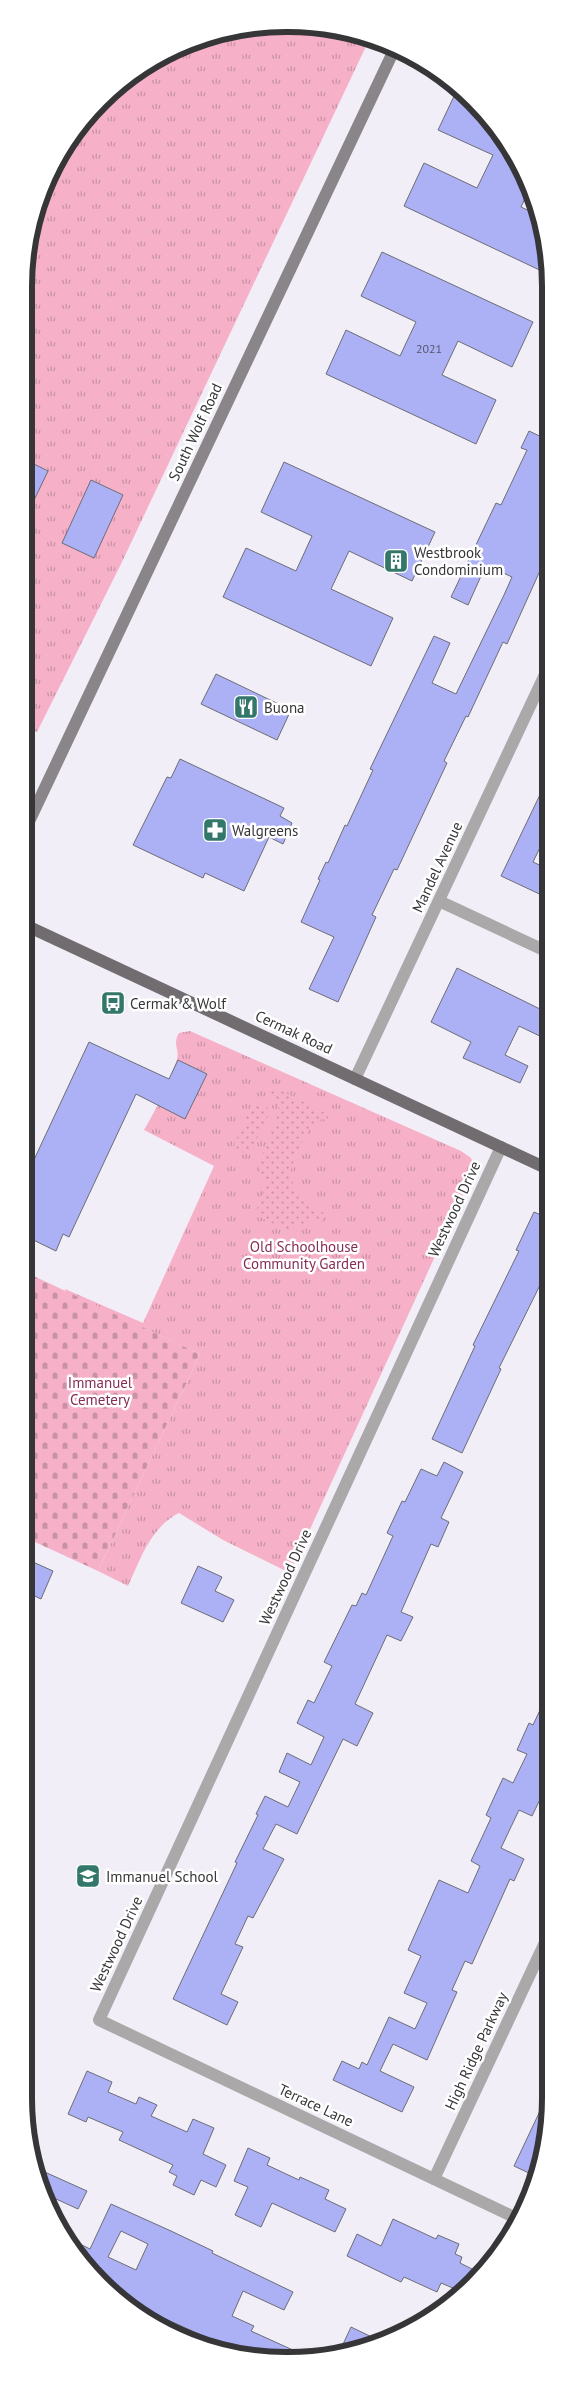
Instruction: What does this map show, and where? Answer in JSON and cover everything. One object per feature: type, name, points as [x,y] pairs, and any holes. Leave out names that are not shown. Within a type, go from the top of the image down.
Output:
[{"type":"main road","name":"South Wolf Road","points":[[32,815],[392,55]]},
{"type":"main road","name":"Cermak Road","points":[[32,928],[542,1166]]},
{"type":"street","name":"Mandel Avenue","points":[[355,1079],[440,902],[542,681]]},
{"type":"street","points":[[440,902],[542,949]]},
{"type":"street","name":"Westwood Drive","points":[[99,2020],[501,1147]]},
{"type":"street","name":"High Ridge Parkway","points":[[434,2179],[542,1949]]},
{"type":"street","name":"Terrace Lane","points":[[99,2020],[512,2216]]},
{"type":"green space","points":[[287,32],[337,37],[367,45],[121,564],[37,732],[32,730],[32,287],[37,237],[46,205],[59,174],[85,132],[107,107],[146,75],[190,52],[237,37]]},
{"type":"green space","name":"Old Schoolhouse Community Garden","points":[[190,1031],[461,1151],[471,1158],[475,1169],[290,1573],[223,1540],[179,1513],[161,1527],[147,1545],[128,1586],[98,1571],[200,1354],[66,1292],[65,1289],[143,1323],[214,1166],[144,1130],[171,1077],[178,1056],[177,1037],[179,1033]]},
{"type":"green space","points":[[272,1086],[329,1115],[327,1120],[322,1119],[308,1132],[291,1171],[297,1192],[307,1203],[326,1214],[321,1224],[308,1218],[304,1225],[296,1222],[289,1230],[260,1217],[256,1212],[266,1183],[258,1166],[280,1109],[270,1090]]},
{"type":"green space","points":[[257,1102],[266,1105],[270,1112],[249,1155],[238,1150],[234,1145],[252,1104]]},
{"type":"green space","name":"Immanuel Cemetery","points":[[32,1275],[200,1354],[98,1571],[32,1541]]},
{"type":"building","points":[[454,95],[489,132],[515,174],[525,198],[521,207],[530,211],[537,237],[541,271],[404,206],[424,163],[477,188],[493,155],[438,130]]},
{"type":"building","points":[[382,252],[533,322],[512,367],[458,341],[442,375],[496,400],[476,444],[326,374],[346,330],[400,356],[416,322],[361,296]]},
{"type":"building","points":[[529,431],[542,437],[542,566],[507,644],[503,642],[468,717],[466,716],[444,761],[447,763],[397,870],[394,869],[372,915],[376,917],[338,1002],[309,989],[334,937],[301,922],[320,880],[318,879],[326,862],[328,863],[345,825],[347,826],[373,770],[370,769],[434,636],[450,643],[432,683],[456,694],[504,595],[512,577],[486,565],[468,605],[451,597],[496,503],[501,505],[527,450],[521,448]]},
{"type":"building","name":"Westbrook Condominium","points":[[284,462],[435,532],[412,581],[349,551],[331,589],[393,618],[371,666],[223,597],[246,548],[296,571],[312,536],[261,512]]},
{"type":"building","points":[[32,463],[48,471],[32,504]]},
{"type":"building","points":[[91,480],[123,495],[94,558],[62,543]]},
{"type":"building","name":"Buona","points":[[216,674],[291,710],[277,740],[201,704]]},
{"type":"building","name":"Walgreens","points":[[180,759],[284,808],[280,816],[292,823],[283,844],[269,837],[244,891],[205,873],[203,878],[133,845],[167,777],[171,778]]},
{"type":"building","points":[[542,791],[542,843],[533,862],[542,866],[542,895],[501,876]]},
{"type":"building","points":[[457,968],[542,1010],[542,1037],[519,1026],[505,1055],[528,1066],[520,1083],[463,1058],[471,1042],[431,1022]]},
{"type":"building","points":[[89,1042],[169,1079],[178,1060],[207,1074],[185,1119],[136,1094],[69,1237],[63,1234],[56,1251],[32,1239],[32,1164]]},
{"type":"building","points":[[534,1212],[542,1215],[542,1281],[499,1368],[501,1369],[462,1453],[432,1439],[475,1346],[473,1345],[519,1251],[516,1250]]},
{"type":"building","points":[[444,1462],[463,1472],[441,1518],[449,1522],[438,1547],[431,1544],[401,1612],[413,1617],[401,1641],[387,1635],[355,1704],[373,1713],[357,1746],[343,1739],[297,1834],[276,1824],[263,1849],[284,1859],[253,1918],[248,1916],[235,1944],[243,1947],[221,1994],[238,2002],[227,2025],[173,1999],[237,1863],[235,1862],[265,1796],[288,1807],[300,1782],[279,1772],[287,1753],[311,1765],[324,1737],[297,1723],[308,1700],[314,1703],[332,1666],[324,1662],[352,1605],[356,1606],[362,1593],[366,1595],[393,1536],[387,1533],[402,1501],[405,1502],[421,1469],[437,1476]]},
{"type":"building","points":[[33,1562],[53,1571],[41,1599],[32,1595]]},
{"type":"building","points":[[198,1566],[222,1577],[215,1591],[234,1600],[223,1622],[181,1603]]},
{"type":"building","points":[[542,1706],[542,1795],[532,1816],[519,1810],[501,1848],[524,1859],[514,1881],[510,1879],[472,1964],[465,1961],[452,1990],[457,1992],[427,2060],[393,2044],[380,2071],[414,2087],[402,2112],[333,2080],[342,2061],[359,2069],[362,2062],[367,2065],[389,2017],[415,2029],[427,2003],[404,1993],[421,1956],[408,1950],[439,1880],[468,1893],[480,1866],[471,1861],[491,1818],[486,1815],[503,1778],[513,1783],[527,1754],[517,1750],[529,1723],[533,1725]]},
{"type":"building","points":[[87,2071],[112,2082],[108,2092],[136,2104],[139,2097],[157,2105],[151,2116],[187,2132],[193,2119],[214,2128],[203,2154],[226,2165],[216,2187],[201,2180],[194,2195],[173,2185],[177,2176],[169,2172],[173,2165],[119,2140],[123,2132],[88,2117],[86,2122],[68,2114]]},
{"type":"building","points":[[541,2108],[537,2147],[530,2173],[514,2166]]},
{"type":"building","points":[[248,2148],[270,2158],[267,2165],[299,2180],[300,2177],[329,2190],[325,2199],[346,2209],[335,2232],[272,2203],[261,2227],[235,2215],[248,2187],[234,2181]]},
{"type":"building","points":[[44,2172],[87,2191],[78,2209],[54,2198]]},
{"type":"building","points":[[111,2204],[213,2251],[212,2253],[293,2292],[284,2310],[243,2291],[232,2316],[254,2326],[251,2331],[296,2351],[270,2351],[221,2343],[158,2316],[119,2288],[96,2265],[79,2243],[90,2249]],"holes":[[[121,2231],[148,2244],[136,2270],[108,2257]]]},
{"type":"building","points":[[393,2219],[436,2239],[438,2235],[459,2244],[455,2254],[462,2257],[460,2263],[474,2270],[454,2289],[441,2283],[437,2292],[404,2277],[401,2282],[347,2256],[357,2234],[381,2246]]},
{"type":"building","points":[[351,2327],[372,2337],[353,2343],[342,2346]]},
{"type":"place","name":"Westbrook Condominium","points":[[396,561]]},
{"type":"place","name":"Buona","points":[[246,707]]},
{"type":"place","name":"Walgreens","points":[[215,830]]},
{"type":"place","name":"Cermak & Wolf","points":[[113,1003]]},
{"type":"place","name":"Immanuel School","points":[[88,1876]]}]
